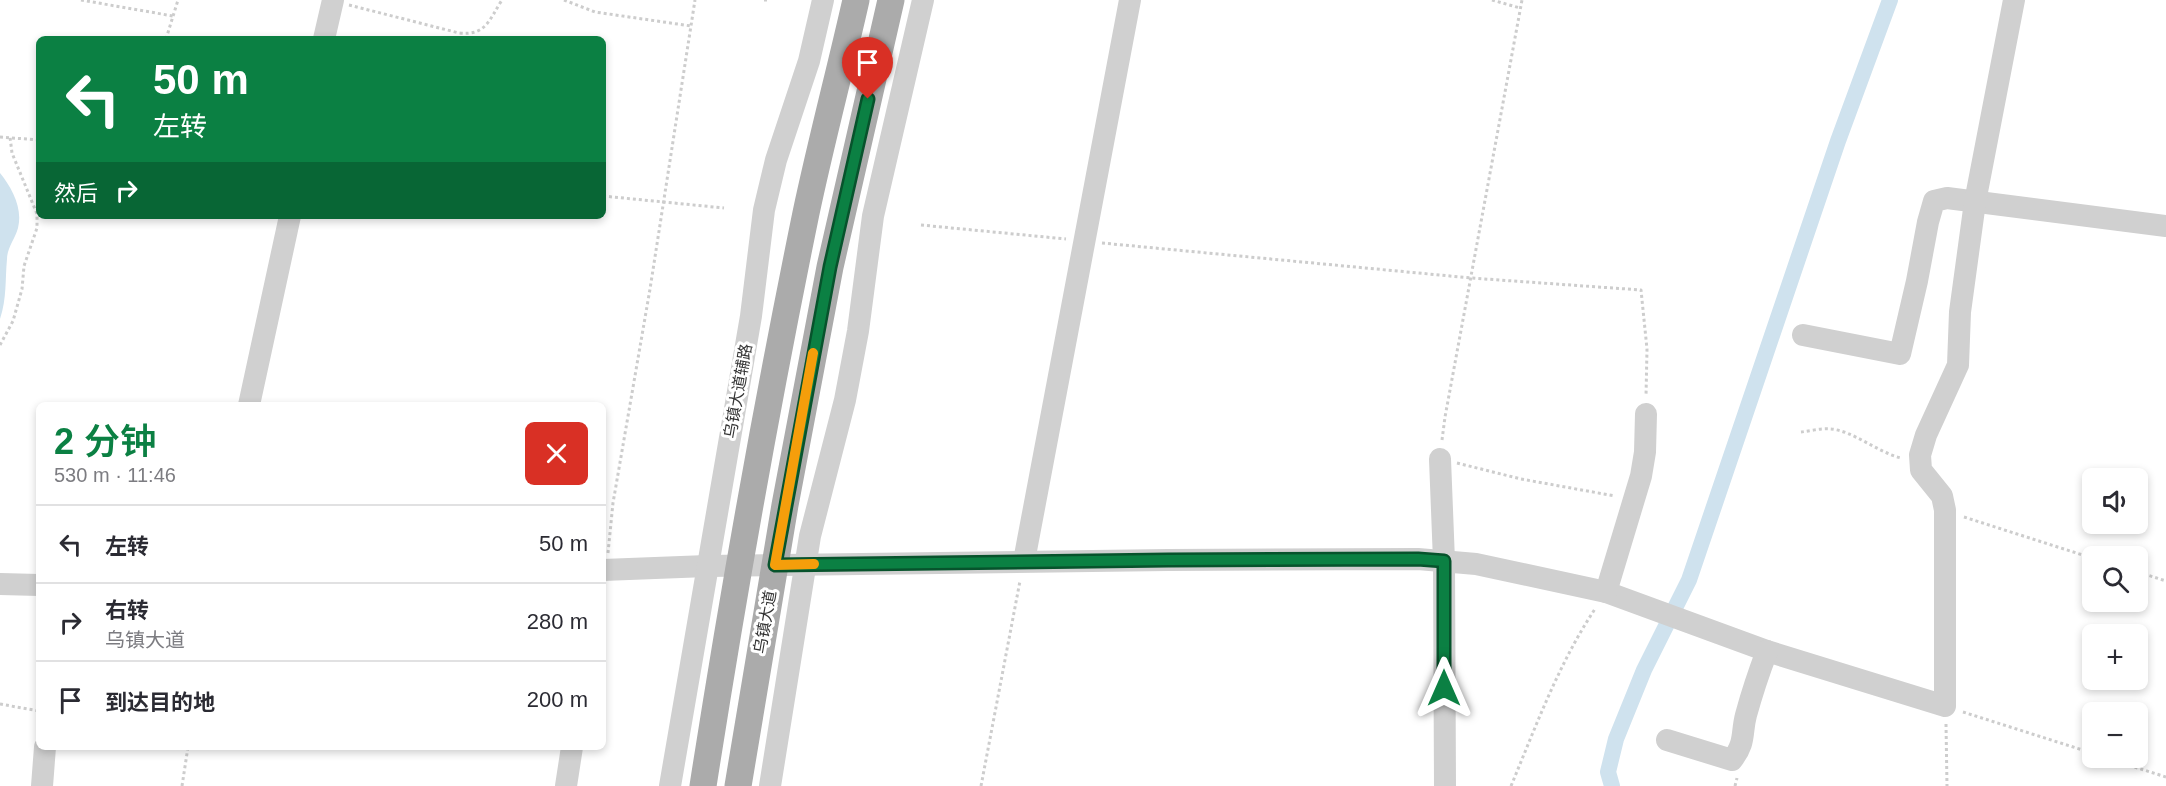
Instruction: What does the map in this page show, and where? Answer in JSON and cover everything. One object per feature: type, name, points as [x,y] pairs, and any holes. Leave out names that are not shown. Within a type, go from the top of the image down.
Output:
[{"type":"main road","points":[[703,786],[739,566],[807,211],[856,0]]},
{"type":"main road","name":"乌镇大道","points":[[738,786],[775,565],[830,267],[891,0]]},
{"type":"street","name":"乌镇大道辅路","points":[[670,786],[751,316],[758,244],[765,202],[776,160],[809,61],[823,0]]},
{"type":"street","points":[[770,786],[804,564],[820,492],[845,400],[858,332],[873,216],[923,0]]},
{"type":"street","points":[[1024,561],[1130,0]]},
{"type":"street","points":[[606,570],[1024,561],[1418,559],[1476,564],[1606,592],[1767,651],[1945,706],[1945,510],[1942,495],[1920,470],[1920,454],[1926,435],[1958,365],[1960,312],[1975,202],[2014,0]]},
{"type":"street","points":[[325,36],[333,1]]},
{"type":"street","points":[[1803,335],[1900,354],[1934,201],[1947,198],[2166,226]]},
{"type":"street","points":[[250,402],[289,219]]},
{"type":"street","points":[[1606,592],[1635,500],[1646,452],[1646,414]]},
{"type":"street","points":[[1440,459],[1444,561],[1445,786]]},
{"type":"street","points":[[0,584],[36,585]]},
{"type":"street","points":[[1667,740],[1732,760],[1741,749],[1748,708],[1767,651]]},
{"type":"street","points":[[42,786],[45,750]]},
{"type":"street","points":[[566,786],[572,750]]},
{"type":"path","points":[[81,0],[173,16]]},
{"type":"path","points":[[167,36],[178,0]]},
{"type":"path","points":[[333,1],[459,33],[472,34],[482,31],[502,0]]},
{"type":"path","points":[[564,0],[595,12],[691,26]]},
{"type":"path","points":[[606,562],[613,503],[650,289],[695,0]]},
{"type":"path","points":[[1492,0],[1520,8]]},
{"type":"path","points":[[1522,0],[1445,417],[1440,459],[1521,479],[1635,500]]},
{"type":"path","points":[[0,137],[36,140]]},
{"type":"path","points":[[10,137],[12,153],[36,211]]},
{"type":"path","points":[[606,196],[724,208]]},
{"type":"path","points":[[0,345],[13,321],[22,289],[24,266],[37,219]]},
{"type":"path","points":[[921,225],[1471,278],[1641,290],[1647,350],[1646,414]]},
{"type":"path","points":[[1801,432],[1830,429],[1850,434],[1887,455],[1920,464]]},
{"type":"path","points":[[1945,510],[2082,555]]},
{"type":"path","points":[[981,786],[1024,561]]},
{"type":"path","points":[[2148,575],[2166,581]]},
{"type":"path","points":[[1511,786],[1574,644],[1606,592]]},
{"type":"path","points":[[0,704],[36,710]]},
{"type":"path","points":[[1947,786],[1948,740],[1945,706],[2082,750]]},
{"type":"path","points":[[183,786],[188,750]]},
{"type":"path","points":[[2138,768],[2166,777]]},
{"type":"water","points":[[0,173],[9,185],[18,206],[19,221],[7,255],[5,296],[0,319]]},
{"type":"waterway","points":[[1612,786],[1608,772],[1616,739],[1644,670],[1689,580],[1838,141],[1890,0]]},
{"type":"slow traffic","points":[[813,353],[775,565],[814,564]]},
{"type":"route","points":[[868,99],[830,267],[775,565],[1168,560],[1418,559],[1444,561],[1444,688]]}]
